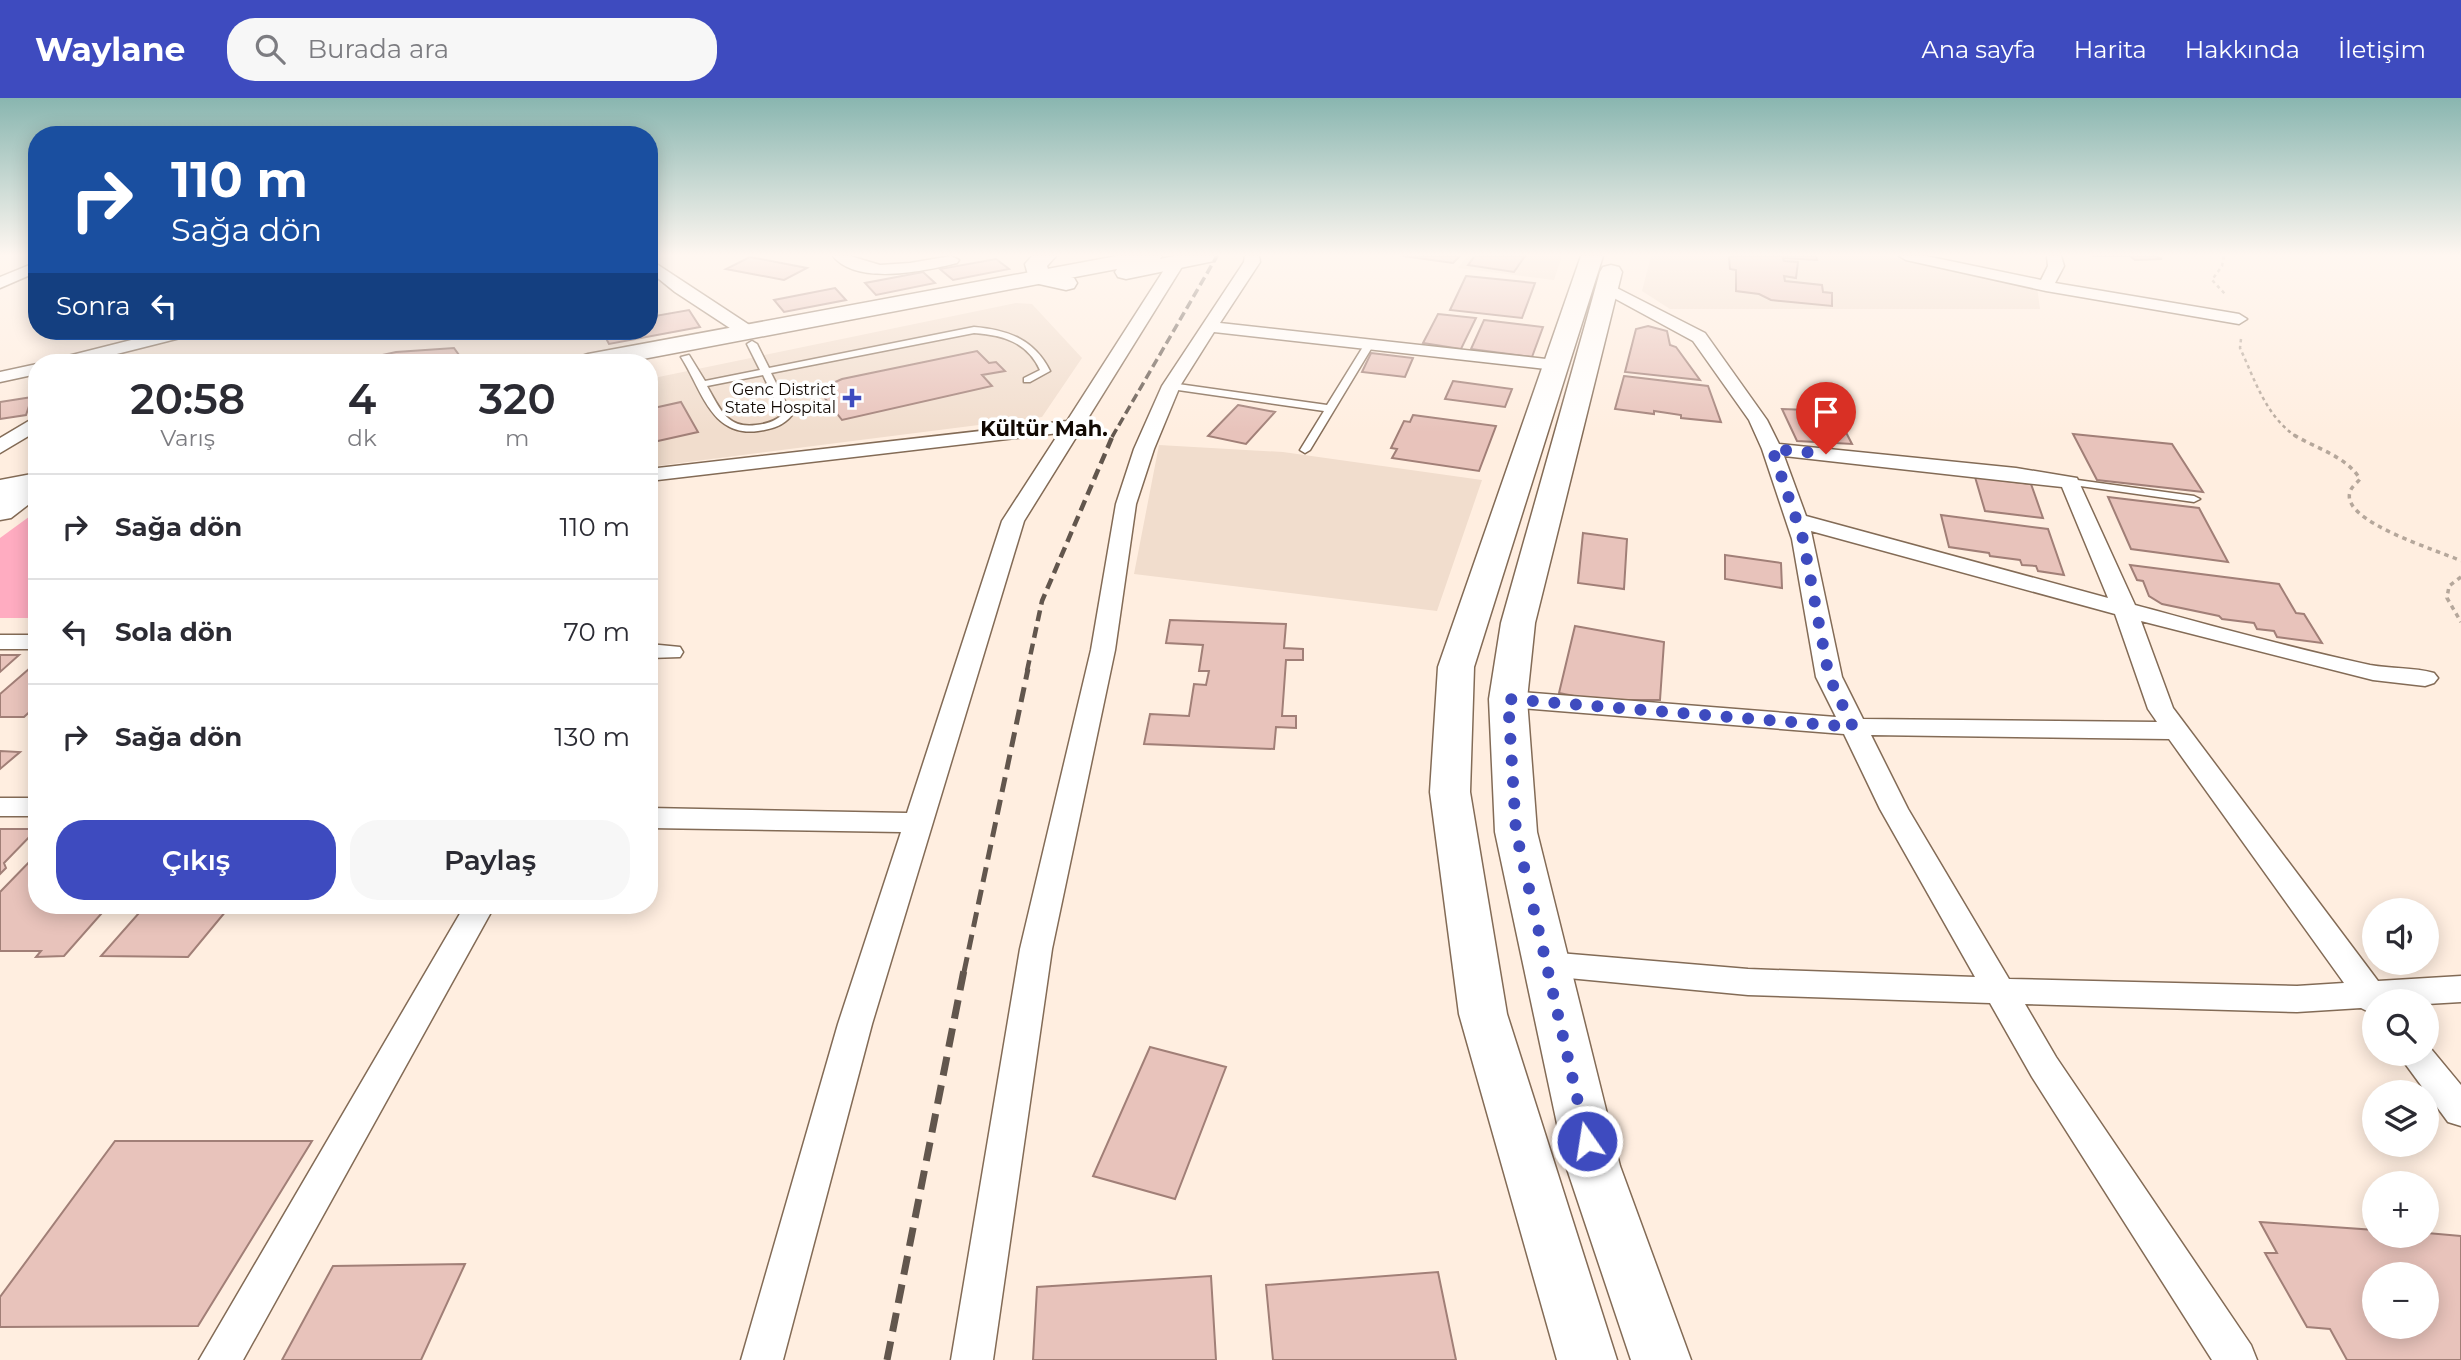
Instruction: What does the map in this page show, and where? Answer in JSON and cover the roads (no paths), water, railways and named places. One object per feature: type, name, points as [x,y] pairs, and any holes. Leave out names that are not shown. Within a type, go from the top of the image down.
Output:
[{"type":"main road","points":[[658,362],[844,315]]},
{"type":"main road","points":[[642,354],[885,315]]},
{"type":"main road","points":[[1580,315],[1555,365],[1456,667],[1450,792],[1483,1014],[1587,1360]]},
{"type":"main road","points":[[1593,315],[1518,623],[1508,699],[1516,832],[1593,1166],[1661,1360]]},
{"type":"main road","points":[[0,474],[28,469]]},
{"type":"main road","points":[[0,489],[28,484]]},
{"type":"main road","points":[[0,511],[28,490]]},
{"type":"street","points":[[717,315],[750,338]]},
{"type":"street","points":[[762,1360],[855,1024],[1013,521],[1073,426],[1134,315]]},
{"type":"street","points":[[972,1360],[1036,949],[1103,650],[1126,504],[1144,449],[1171,386],[1218,315]]},
{"type":"street","points":[[1670,315],[1699,337],[1758,419],[1772,449],[1803,539],[1829,677],[1894,809],[2044,1067],[2236,1360]]},
{"type":"street","points":[[2215,315],[2239,319]]},
{"type":"street","points":[[1210,327],[1555,365]]},
{"type":"street","points":[[96,354],[150,340]]},
{"type":"street","points":[[149,354],[169,340]]},
{"type":"street","points":[[0,377],[28,371]]},
{"type":"street","points":[[658,474],[1073,426]]},
{"type":"street","points":[[0,447],[28,428]]},
{"type":"street","points":[[1772,449],[2070,482],[2125,610],[2161,709],[2365,989]]},
{"type":"street","points":[[1796,520],[2254,645],[2360,670],[2425,678]]},
{"type":"street","points":[[0,642],[28,642]]},
{"type":"street","points":[[1508,699],[1853,727],[2177,732]]},
{"type":"street","points":[[0,807],[28,807]]},
{"type":"street","points":[[658,818],[918,823]]},
{"type":"street","points":[[220,1360],[475,914]]},
{"type":"street","points":[[1547,964],[1748,982],[2297,999],[2362,998]]},
{"type":"street","points":[[2439,991],[2461,989]]},
{"type":"street","points":[[2425,1066],[2461,1111]]},
{"type":"lane","points":[[704,384],[974,330],[993,331],[1028,344],[1041,360],[1045,371],[1027,380]]},
{"type":"lane","points":[[686,357],[723,420],[734,427],[744,429],[771,426],[783,422],[787,415],[750,338]]},
{"type":"lane","points":[[1305,450],[1369,344]]},
{"type":"lane","points":[[1171,386],[1331,409]]},
{"type":"lane","points":[[2070,482],[2194,499]]},
{"type":"railway","points":[[1113,436],[1183,315]]},
{"type":"railway","points":[[1027,671],[1042,601],[1113,436]]},
{"type":"railway","points":[[964,972],[1028,669]]},
{"type":"railway","points":[[887,1360],[964,970]]},
{"type":"place","name":"Genc District State Hospital","points":[[852,398]]},
{"type":"district","name":"Kültür Mah.","points":[[1044,429]]}]
